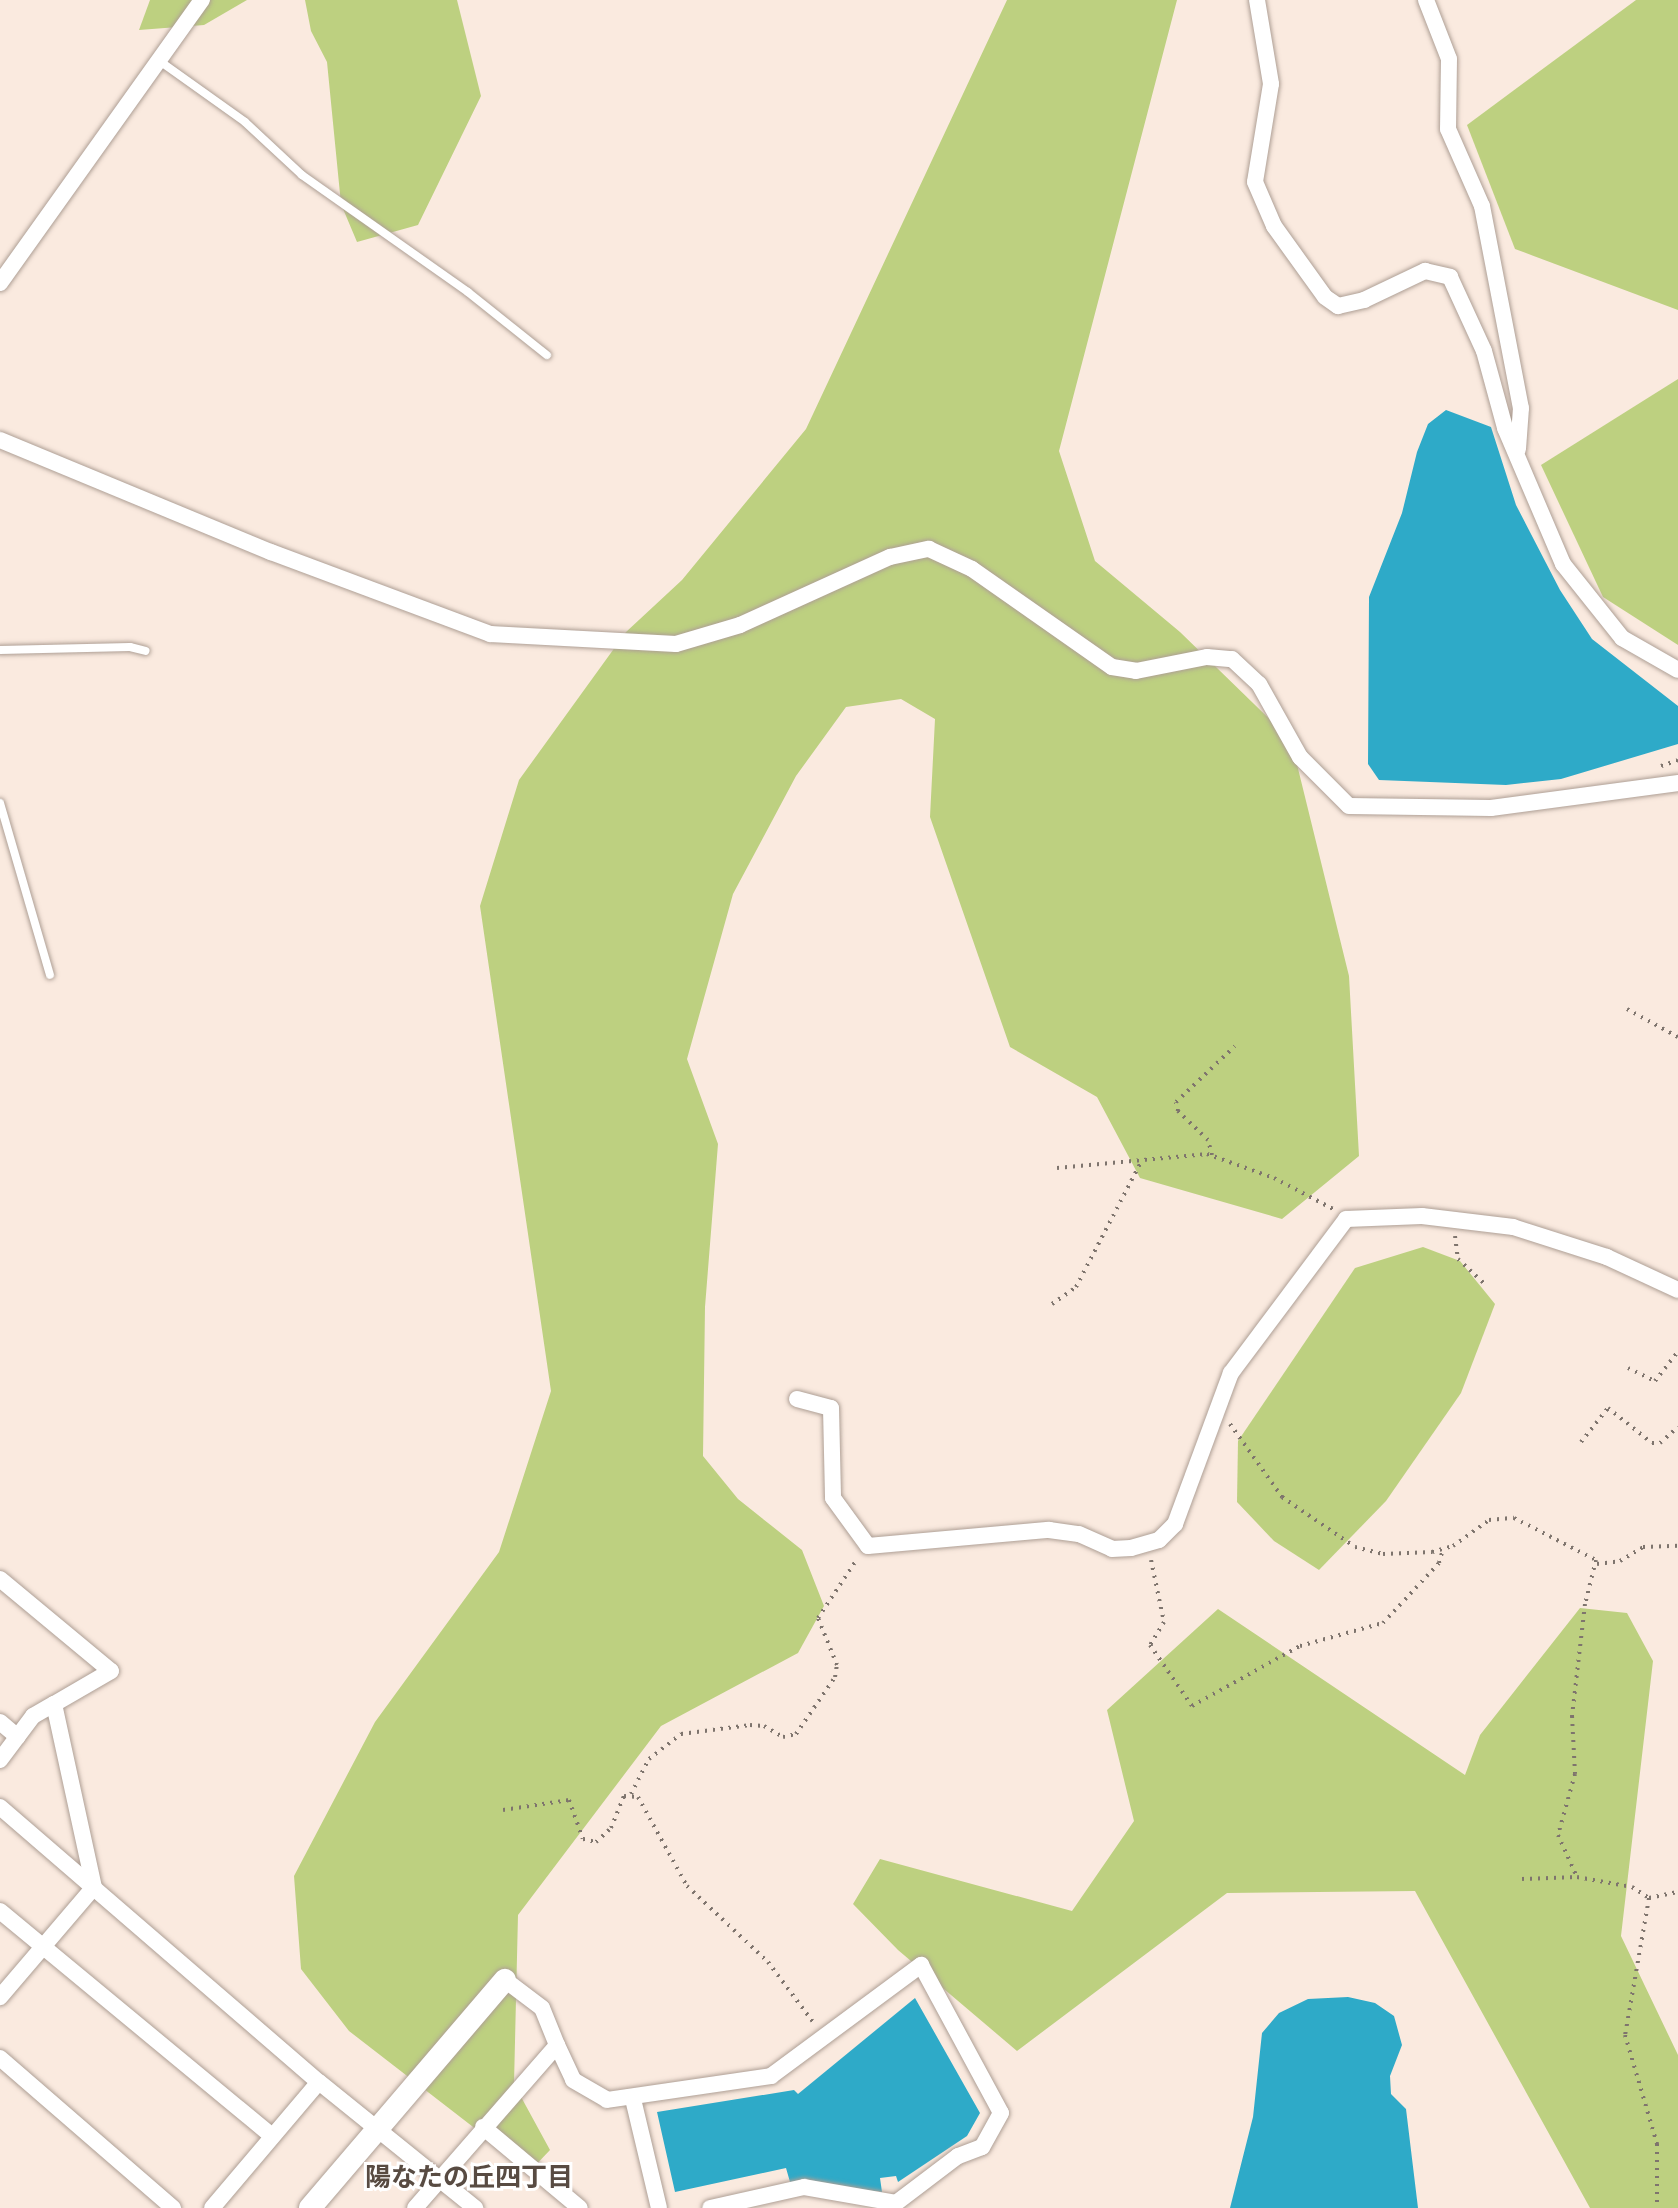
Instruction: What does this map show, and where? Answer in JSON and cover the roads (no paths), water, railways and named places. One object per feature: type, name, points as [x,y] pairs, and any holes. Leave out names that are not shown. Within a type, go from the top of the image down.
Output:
[{"type":"street","points":[[0,283],[161,62],[202,0]]},
{"type":"street","points":[[1257,0],[1271,84],[1255,182],[1274,226],[1325,297],[1338,306],[1364,300],[1425,271],[1450,277],[1484,351],[1500,415],[1518,449],[1555,548],[1588,600],[1622,638],[1678,670]]},
{"type":"street","points":[[1426,0],[1449,59],[1448,129],[1482,206],[1521,408],[1518,449]]},
{"type":"street","points":[[0,440],[282,557],[490,634],[676,644],[740,625],[890,557],[929,549],[972,569],[1112,667],[1136,671],[1207,657],[1232,659],[1259,684],[1300,757],[1349,806],[1491,808],[1678,783]]},
{"type":"street","points":[[797,1399],[831,1408],[833,1498],[868,1546],[1049,1530],[1079,1534],[1112,1549],[1148,1545],[1175,1524],[1231,1373],[1279,1303],[1346,1219],[1460,1219],[1513,1227],[1607,1257],[1678,1290]]},
{"type":"street","points":[[0,1579],[111,1671],[33,1716],[0,1760]]},
{"type":"street","points":[[54,1704],[94,1887]]},
{"type":"street","points":[[0,1722],[18,1737]]},
{"type":"street","points":[[0,1807],[319,2082],[472,2207]]},
{"type":"street","points":[[0,1997],[94,1887]]},
{"type":"street","points":[[0,1911],[272,2136]]},
{"type":"street","points":[[310,2208],[505,1980],[542,2008],[573,2080],[587,2093],[607,2100],[633,2099],[771,2076],[921,1965],[1001,2113],[982,2147],[958,2156],[896,2203],[804,2187],[710,2208]]},
{"type":"street","points":[[415,2208],[557,2045]]},
{"type":"street","points":[[0,2058],[173,2208]]},
{"type":"street","points":[[212,2208],[319,2082]]},
{"type":"street","points":[[633,2099],[659,2208]]},
{"type":"street","points":[[483,2127],[580,2208]]},
{"type":"lane","points":[[161,62],[233,113],[302,175],[468,292],[547,355]]},
{"type":"lane","points":[[0,650],[130,647],[146,651]]},
{"type":"lane","points":[[0,803],[50,975]]},
{"type":"water","points":[[1446,410],[1491,427],[1516,505],[1560,590],[1592,639],[1678,706],[1678,744],[1561,779],[1506,785],[1379,780],[1368,764],[1369,597],[1402,513],[1417,452],[1428,424]]},
{"type":"water","points":[[1348,1997],[1375,2003],[1394,2016],[1402,2045],[1390,2076],[1391,2094],[1406,2109],[1418,2208],[1230,2208],[1253,2117],[1262,2033],[1279,2013],[1308,1999]]},
{"type":"water","points":[[915,1998],[980,2113],[967,2136],[898,2182],[896,2176],[880,2178],[882,2192],[790,2182],[786,2168],[675,2192],[657,2112],[794,2090],[798,2094]]},
{"type":"district","name":"陽なたの丘四丁目","points":[[469,2179]]}]
